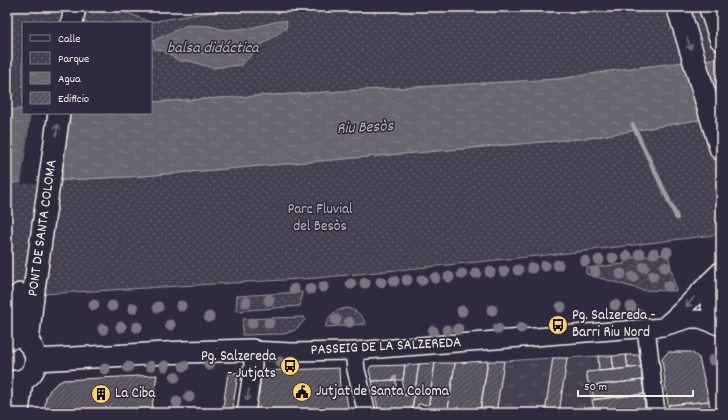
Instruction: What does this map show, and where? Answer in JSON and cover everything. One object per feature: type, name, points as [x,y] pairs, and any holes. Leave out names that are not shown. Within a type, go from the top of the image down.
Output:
[{"type":"highway","points":[[678,7],[721,149]]},
{"type":"highway","points":[[710,7],[721,39]]},
{"type":"highway","points":[[718,7],[721,23]]},
{"type":"street","points":[[58,22],[61,7]]},
{"type":"street","points":[[72,22],[75,7]]},
{"type":"street","name":"PONT DE SANTA COLOMA","points":[[21,345],[46,114]]},
{"type":"street","name":"PONT DE SANTA COLOMA","points":[[25,307],[59,114]]},
{"type":"street","points":[[718,273],[708,294],[708,301],[711,310],[721,326]]},
{"type":"street","points":[[663,327],[683,310],[698,292],[718,273]]},
{"type":"street","name":"PASSEIG DE LA SALZEREDA","points":[[21,345],[184,352],[252,350],[291,352],[354,352],[663,327],[690,319],[700,320],[721,326]]},
{"type":"street","points":[[646,328],[656,413]]},
{"type":"street","points":[[18,413],[14,380],[31,373],[21,345]]},
{"type":"street","points":[[246,413],[253,364],[252,350]]},
{"type":"street","points":[[354,352],[356,370],[366,413]]},
{"type":"green space","points":[[7,7],[113,7],[150,22],[22,22],[22,109],[7,110]]},
{"type":"green space","points":[[240,7],[721,7],[721,58],[624,69],[559,79],[152,102],[152,22],[150,22]]},
{"type":"green space","name":"Parc Fluvial del Besòs","points":[[721,116],[721,234],[577,252],[317,278],[7,296],[7,183],[143,176],[589,138]]},
{"type":"green space","points":[[668,254],[676,291],[642,290],[586,274],[586,268],[624,264],[626,258]]},
{"type":"green space","points":[[302,292],[300,306],[236,311],[237,296]]},
{"type":"green space","points":[[347,308],[354,310],[359,314],[366,324],[325,327],[330,316],[339,310]]},
{"type":"green space","points":[[304,317],[305,320],[295,330],[284,334],[242,335],[243,319]]},
{"type":"green space","points":[[598,356],[599,371],[586,373],[595,413],[559,413],[567,358]]},
{"type":"green space","points":[[553,358],[545,413],[496,413],[504,361]]},
{"type":"water","name":"balsa didáctica","points":[[278,21],[287,21],[286,28],[260,46],[241,65],[212,68],[190,61],[179,61],[164,51],[155,49],[153,41],[187,25],[210,26],[225,30],[251,28]]},
{"type":"water","name":"Riu Besòs","points":[[721,58],[721,116],[589,138],[143,176],[7,183],[7,110],[22,109],[22,114],[152,114],[152,102],[559,79],[624,69]]},
{"type":"pier","points":[[31,114],[69,114],[58,182],[21,184]]},
{"type":"building","points":[[668,352],[691,352],[699,358],[709,401],[668,405],[662,359]]},
{"type":"building","points":[[626,355],[639,355],[641,367],[628,368]]},
{"type":"building","points":[[626,355],[628,368],[614,370],[612,356]]},
{"type":"building","points":[[598,356],[612,356],[614,370],[599,371]]},
{"type":"building","points":[[553,358],[567,358],[559,413],[545,413]]},
{"type":"building","points":[[488,361],[504,361],[496,413],[480,413]]},
{"type":"building","points":[[488,361],[480,409],[448,409],[455,363]]},
{"type":"building","points":[[435,363],[455,363],[448,409],[428,409]]},
{"type":"building","points":[[435,363],[429,405],[418,404],[418,409],[412,409],[419,364]]},
{"type":"building","points":[[419,364],[414,395],[401,395],[405,365]]},
{"type":"building","points":[[405,365],[403,380],[396,380],[396,376],[394,377],[394,380],[372,381],[369,370],[371,366]]},
{"type":"building","points":[[641,367],[642,380],[589,386],[586,372]]},
{"type":"building","name":"Jutjat de Santa Coloma","points":[[339,368],[340,390],[345,390],[349,412],[255,413],[257,394],[259,394],[261,371]]},
{"type":"building","points":[[228,373],[238,373],[232,413],[222,413]]},
{"type":"building","name":"La Ciba","points":[[157,375],[151,413],[99,413],[88,411],[88,413],[44,413],[46,398],[50,390],[63,380]]},
{"type":"building","points":[[396,380],[396,390],[401,390],[401,395],[375,395],[372,381]]},
{"type":"building","points":[[642,380],[644,394],[594,399],[592,390],[590,390],[589,386]]},
{"type":"building","points":[[644,394],[645,408],[595,413],[592,400]]},
{"type":"building","points":[[375,395],[414,395],[412,409],[480,409],[480,413],[379,413]]},
{"type":"building","points":[[709,401],[711,413],[669,413],[668,405]]},
{"type":"building","points":[[645,408],[646,413],[600,413],[604,412]]},
{"type":"waterway","points":[[633,125],[677,218]]},
{"type":"place","name":"Pg. Salzereda - Barri Riu Nord","points":[[558,325]]},
{"type":"place","name":"Pg. Salzereda - Jutjats","points":[[290,366]]},
{"type":"place","name":"Jutjat de Santa Coloma","points":[[302,392]]},
{"type":"place","name":"La Ciba","points":[[101,394]]}]
